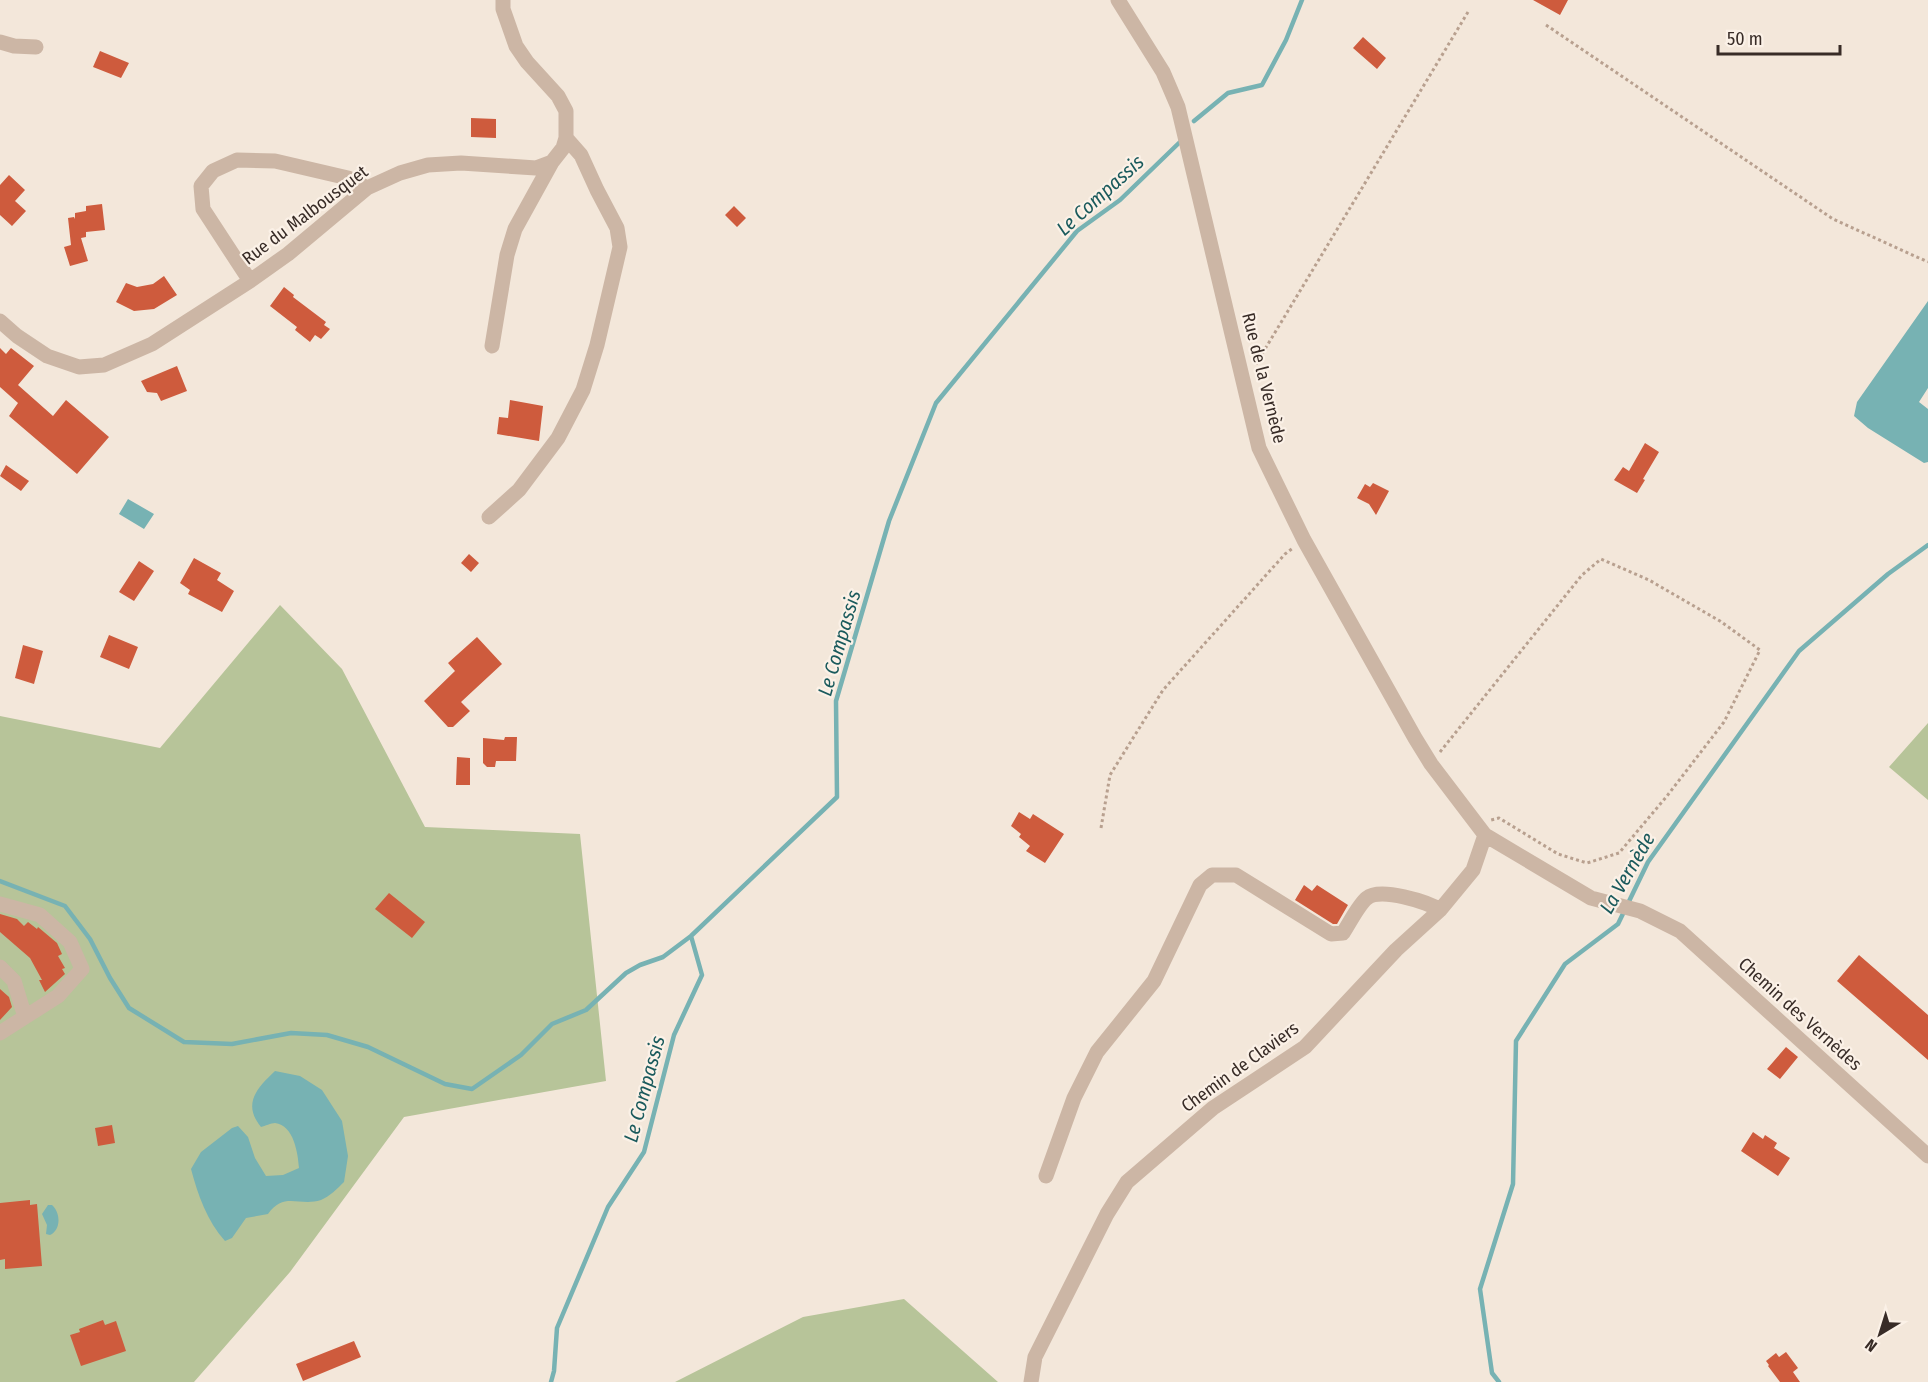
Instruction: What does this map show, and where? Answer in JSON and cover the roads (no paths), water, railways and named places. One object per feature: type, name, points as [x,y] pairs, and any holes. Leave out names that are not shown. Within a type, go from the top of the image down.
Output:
[{"type":"street","points":[[492,346],[507,255],[515,229],[552,162],[563,148],[566,138],[566,111],[558,96],[527,62],[516,46],[503,9],[503,0]]},
{"type":"street","name":"Rue de la Vernède","points":[[1118,0],[1163,72],[1178,107],[1259,448],[1304,540],[1431,764],[1485,835]]},
{"type":"street","points":[[0,42],[14,46],[36,47]]},
{"type":"street","points":[[489,517],[519,490],[558,438],[583,390],[597,345],[620,248],[617,228],[581,155],[566,138]]},
{"type":"street","points":[[250,281],[203,209],[201,186],[213,171],[237,160],[276,161],[348,178],[367,188]]},
{"type":"street","name":"Rue du Malbousquet","points":[[0,321],[47,357],[79,367],[104,365],[152,344],[250,281],[288,254],[367,188],[400,172],[428,165],[461,163],[536,168],[552,162]]},
{"type":"street","name":"Chemin des Vernèdes","points":[[1485,835],[1591,898],[1640,911],[1680,931],[1928,1156]]},
{"type":"street","name":"Chemin de Claviers","points":[[1031,1382],[1035,1357],[1107,1214],[1127,1182],[1213,1108],[1305,1047],[1396,950],[1440,910],[1473,870],[1485,835]]},
{"type":"street","points":[[1046,1176],[1074,1098],[1097,1052],[1154,981],[1200,885],[1212,875],[1236,875],[1331,934],[1343,933],[1367,898],[1378,893],[1430,903],[1440,910]]},
{"type":"street","points":[[0,904],[40,915],[70,942],[82,969],[58,996],[0,1033]]},
{"type":"street","points":[[0,967],[14,981],[26,1017]]},
{"type":"water","points":[[1928,301],[1928,388],[1919,402],[1928,409],[1928,462],[1924,463],[1868,428],[1854,416],[1857,402]]},
{"type":"water","points":[[128,499],[154,514],[144,529],[119,514]]},
{"type":"water","points":[[275,1071],[300,1076],[322,1090],[342,1121],[348,1156],[344,1182],[321,1200],[286,1201],[274,1207],[268,1214],[246,1218],[232,1238],[225,1241],[213,1225],[204,1207],[191,1169],[201,1152],[232,1128],[238,1126],[248,1137],[255,1158],[266,1176],[283,1175],[299,1168],[294,1141],[287,1129],[275,1123],[261,1127],[253,1111],[254,1097]]},
{"type":"water","points":[[48,1205],[55,1208],[58,1217],[58,1225],[54,1233],[50,1235],[46,1234],[47,1225],[42,1214]]},
{"type":"waterway","name":"Le Compassis","points":[[1194,121],[1228,93],[1262,85],[1286,40],[1302,0]]},
{"type":"waterway","name":"Le Compassis","points":[[0,881],[65,906],[90,939],[129,1008],[184,1042],[232,1044],[291,1033],[327,1035],[368,1047],[445,1084],[472,1089],[521,1055],[552,1024],[586,1010],[626,973],[663,957],[691,936],[837,797],[836,701],[889,521],[936,403],[1077,231],[1120,200],[1181,141]]},
{"type":"waterway","name":"La Vernède","points":[[1499,1382],[1492,1373],[1480,1289],[1513,1184],[1516,1041],[1565,964],[1618,924],[1648,862],[1799,651],[1888,574],[1928,545]]},
{"type":"waterway","name":"Le Compassis","points":[[551,1382],[557,1328],[608,1207],[644,1152],[674,1035],[702,975],[691,936]]}]
